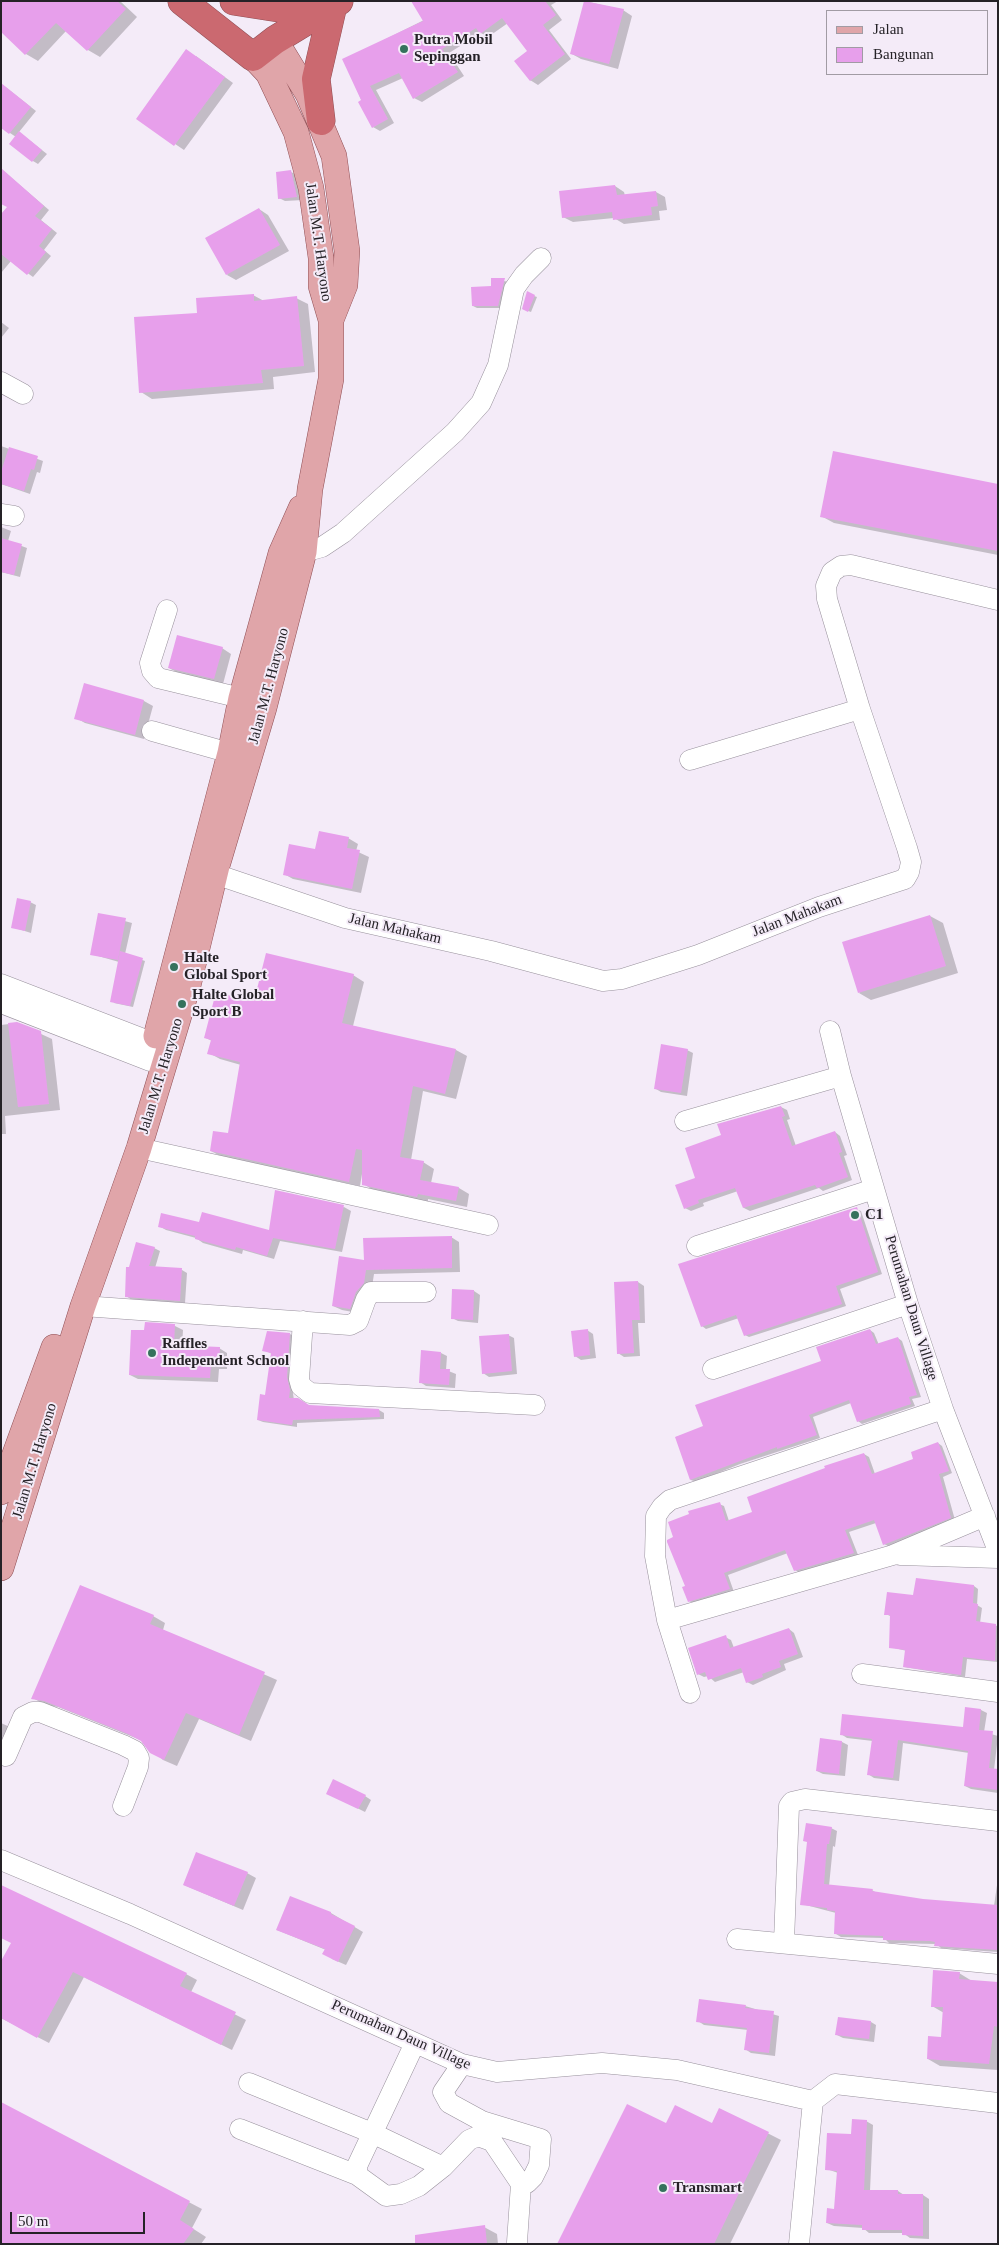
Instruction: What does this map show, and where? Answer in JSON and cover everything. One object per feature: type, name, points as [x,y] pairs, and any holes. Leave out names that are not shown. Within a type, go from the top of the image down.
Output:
[{"type":"highway","name":"Jalan M.T. Haryono","points":[[182,1],[252,57]]},
{"type":"highway","name":"Jalan M.T. Haryono","points":[[233,1],[275,40]]},
{"type":"highway","points":[[233,1],[279,8],[336,3]]},
{"type":"highway","points":[[252,57],[275,40],[336,3]]},
{"type":"highway","points":[[321,121],[316,79],[336,3]]},
{"type":"main road","name":"Jalan M.T. Haryono","points":[[275,40],[308,94],[321,121],[334,156],[347,251],[345,285],[331,320]]},
{"type":"main road","name":"Jalan M.T. Haryono","points":[[1,1492],[5,1468],[114,1181],[214,846],[264,708],[304,552],[310,489],[330,379],[331,320],[321,286],[321,258],[311,188],[296,132],[268,73],[252,57]]},
{"type":"main road","name":"Jalan M.T. Haryono","points":[[1,1568],[84,1306],[139,1148],[188,986],[215,874],[214,846],[241,698],[281,553],[310,489]]},
{"type":"street","points":[[304,552],[322,548],[343,534],[456,432],[481,403],[498,365],[514,289],[524,275],[541,258]]},
{"type":"street","points":[[1,382],[23,394]]},
{"type":"street","name":"Jalan Mahakam","points":[[215,874],[345,918],[490,951],[603,981],[622,979],[698,955],[819,907],[905,879],[909,872],[910,862],[907,848],[860,709],[827,599],[826,586],[832,572],[841,566],[851,565],[998,600]]},
{"type":"street","points":[[167,610],[150,664],[152,671],[158,678],[241,698]]},
{"type":"street","points":[[690,760],[860,709]]},
{"type":"street","points":[[152,731],[230,753]]},
{"type":"street","points":[[9,996],[152,1052]]},
{"type":"street","name":"Perumahan Daun Village","points":[[830,1031],[841,1076],[908,1304],[943,1408],[998,1551]]},
{"type":"street","points":[[685,1121],[841,1076]]},
{"type":"street","points":[[139,1148],[488,1225]]},
{"type":"street","points":[[697,1246],[874,1189]]},
{"type":"street","points":[[84,1306],[303,1320],[350,1325],[358,1321],[366,1299],[371,1292],[426,1292]]},
{"type":"street","points":[[713,1370],[908,1304]]},
{"type":"street","points":[[303,1320],[299,1379],[301,1386],[310,1393],[535,1405]]},
{"type":"street","points":[[690,1693],[667,1620],[655,1556],[656,1516],[662,1507],[670,1500],[943,1408]]},
{"type":"street","points":[[667,1620],[893,1555],[985,1516]]},
{"type":"street","points":[[893,1555],[998,1558]]},
{"type":"street","points":[[862,1674],[998,1692]]},
{"type":"street","points":[[6,1756],[22,1717],[33,1712],[40,1712],[123,1745],[134,1751],[139,1758],[138,1767],[123,1806]]},
{"type":"street","points":[[784,1942],[789,1806],[792,1802],[805,1799],[998,1821]]},
{"type":"street","name":"Perumahan Daun Village","points":[[1,1860],[130,1914],[462,2064],[497,2072],[602,2063],[677,2070],[813,2101]]},
{"type":"street","points":[[737,1938],[998,1964]]},
{"type":"street","points":[[357,2175],[357,2166],[415,2043]]},
{"type":"street","points":[[462,2064],[443,2092],[449,2103],[482,2121],[495,2133],[521,2184],[517,2242]]},
{"type":"street","points":[[249,2083],[372,2133],[443,2167]]},
{"type":"street","points":[[799,2244],[813,2101],[835,2084],[998,2103]]},
{"type":"street","points":[[240,2128],[357,2175],[376,2190],[391,2196],[419,2186],[443,2167],[469,2140],[478,2136],[495,2133],[541,2139],[539,2165],[533,2177],[527,2183],[521,2184]]},
{"type":"building","points":[[1,1],[117,1],[126,9],[87,51],[56,23],[25,55],[1,32]]},
{"type":"building","points":[[411,1],[545,1],[556,15],[543,25],[565,54],[530,81],[514,61],[527,51],[502,18],[480,34],[476,28],[442,49],[458,72],[413,99],[399,73],[370,86],[388,119],[372,128],[358,102],[361,100],[342,59],[423,21]]},
{"type":"building","points":[[584,1],[624,9],[609,64],[570,54]]},
{"type":"building","points":[[186,49],[225,77],[174,146],[136,119]]},
{"type":"building","points":[[1,83],[31,107],[9,134],[1,128]]},
{"type":"building","points":[[19,131],[42,150],[32,162],[9,144]]},
{"type":"building","points":[[1,168],[44,206],[35,216],[52,229],[39,246],[46,252],[27,275],[1,254],[1,214],[7,207],[1,204]]},
{"type":"building","points":[[291,170],[297,197],[278,199],[276,172]]},
{"type":"building","points":[[615,185],[617,195],[656,191],[658,206],[651,207],[652,215],[613,220],[612,212],[562,218],[559,191]]},
{"type":"building","points":[[259,208],[280,245],[226,275],[205,238]]},
{"type":"building","points":[[491,278],[505,278],[498,306],[472,306],[471,287],[491,286]]},
{"type":"building","points":[[527,291],[535,295],[528,312],[522,309]]},
{"type":"building","points":[[254,294],[254,301],[297,296],[304,366],[261,370],[263,383],[139,393],[134,317],[197,313],[196,298]]},
{"type":"building","points":[[9,447],[38,456],[34,470],[31,469],[24,491],[1,484],[1,472]]},
{"type":"building","points":[[833,451],[998,484],[998,551],[820,517]]},
{"type":"building","points":[[1,538],[22,544],[14,575],[1,572]]},
{"type":"building","points":[[177,635],[223,647],[214,679],[168,668]]},
{"type":"building","points":[[84,683],[144,700],[135,735],[74,719]]},
{"type":"building","points":[[319,831],[349,837],[347,848],[360,850],[352,889],[283,875],[289,844],[315,849]]},
{"type":"building","points":[[17,898],[31,901],[25,931],[11,928]]},
{"type":"building","points":[[98,913],[126,918],[118,960],[90,955]]},
{"type":"building","points":[[930,915],[946,966],[858,993],[842,942]]},
{"type":"building","points":[[120,951],[143,958],[130,1006],[110,1002]]},
{"type":"building","points":[[266,953],[354,974],[342,1023],[456,1049],[445,1094],[413,1086],[400,1157],[424,1161],[420,1180],[459,1187],[456,1201],[418,1194],[417,1197],[362,1185],[362,1150],[356,1149],[349,1182],[210,1151],[213,1131],[228,1133],[240,1062],[207,1054],[211,1040],[204,1038],[216,992],[254,1001]]},
{"type":"building","points":[[17,1022],[41,1031],[49,1104],[18,1107],[8,1023]]},
{"type":"building","points":[[661,1044],[688,1049],[681,1093],[654,1089]]},
{"type":"building","points":[[781,1106],[785,1116],[782,1117],[792,1146],[835,1131],[842,1152],[839,1153],[848,1177],[817,1188],[815,1185],[743,1208],[735,1188],[698,1200],[699,1203],[684,1209],[675,1185],[695,1178],[685,1148],[721,1135],[717,1124]]},
{"type":"building","points":[[275,1190],[344,1205],[335,1249],[273,1238],[267,1256],[236,1247],[235,1250],[195,1239],[195,1236],[158,1227],[161,1213],[199,1222],[202,1212],[269,1230]]},
{"type":"building","points":[[857,1207],[878,1272],[836,1286],[842,1304],[744,1336],[736,1315],[701,1327],[678,1264]]},
{"type":"building","points":[[452,1236],[452,1268],[366,1270],[364,1283],[356,1292],[350,1309],[332,1306],[339,1256],[364,1260],[363,1238]]},
{"type":"building","points":[[136,1242],[155,1247],[149,1266],[182,1268],[180,1301],[125,1297],[126,1267],[129,1267]]},
{"type":"building","points":[[638,1281],[640,1320],[632,1320],[634,1353],[617,1354],[614,1282]]},
{"type":"building","points":[[452,1289],[474,1290],[473,1320],[451,1319]]},
{"type":"building","name":"Raffles Independent School","points":[[145,1322],[175,1324],[174,1345],[220,1347],[219,1365],[211,1365],[210,1378],[129,1375],[131,1330],[144,1330]]},
{"type":"building","points":[[588,1329],[590,1355],[574,1357],[571,1331]]},
{"type":"building","points":[[870,1329],[876,1344],[898,1337],[917,1395],[909,1397],[911,1404],[857,1422],[849,1400],[809,1415],[817,1435],[777,1449],[777,1447],[690,1480],[675,1437],[703,1426],[695,1405],[821,1361],[816,1347]]},
{"type":"building","points":[[267,1331],[290,1333],[287,1377],[290,1390],[289,1398],[298,1398],[309,1405],[379,1409],[380,1417],[293,1420],[292,1425],[257,1420],[260,1394],[265,1395],[271,1353],[262,1351]]},
{"type":"building","points":[[509,1334],[512,1371],[482,1374],[479,1336]]},
{"type":"building","points":[[421,1350],[441,1352],[440,1369],[450,1369],[449,1385],[419,1383]]},
{"type":"building","points":[[938,1442],[949,1471],[939,1474],[951,1518],[883,1545],[874,1520],[845,1530],[854,1553],[794,1571],[785,1550],[724,1573],[730,1589],[688,1602],[682,1587],[685,1586],[667,1542],[667,1540],[673,1537],[668,1522],[689,1514],[688,1511],[720,1502],[726,1521],[752,1512],[747,1497],[825,1468],[824,1466],[864,1453],[872,1474],[913,1459],[911,1452]]},
{"type":"building","points":[[916,1578],[974,1585],[973,1603],[978,1604],[976,1621],[996,1624],[995,1661],[963,1657],[961,1675],[903,1667],[905,1650],[889,1648],[890,1615],[884,1615],[887,1592],[913,1595]]},
{"type":"building","points":[[80,1585],[154,1615],[150,1624],[265,1672],[239,1735],[186,1713],[164,1760],[150,1753],[141,1741],[128,1734],[44,1701],[31,1699]]},
{"type":"building","points":[[789,1628],[798,1654],[779,1661],[781,1667],[762,1674],[763,1677],[746,1683],[741,1668],[708,1680],[705,1672],[697,1675],[688,1648],[726,1635],[730,1648]]},
{"type":"building","points":[[965,1707],[981,1709],[979,1730],[993,1731],[989,1768],[998,1769],[998,1790],[964,1786],[968,1751],[898,1740],[893,1778],[867,1775],[872,1739],[840,1735],[842,1714],[963,1727]]},
{"type":"building","points":[[820,1738],[842,1741],[839,1774],[816,1771]]},
{"type":"building","points":[[333,1779],[366,1795],[358,1809],[326,1794]]},
{"type":"building","points":[[806,1823],[832,1827],[829,1844],[827,1844],[824,1884],[873,1889],[872,1891],[923,1899],[998,1905],[998,1950],[934,1946],[935,1942],[930,1941],[883,1940],[883,1936],[834,1934],[835,1911],[827,1910],[827,1908],[800,1905],[807,1842],[803,1841]]},
{"type":"building","points":[[196,1852],[248,1872],[234,1906],[183,1885]]},
{"type":"building","points":[[1,1885],[187,1973],[180,1986],[236,2012],[221,2045],[73,1972],[37,2038],[1,2018],[1,1961],[11,1943],[1,1938]]},
{"type":"building","points":[[290,1896],[331,1912],[331,1914],[355,1926],[338,1962],[322,1954],[325,1949],[276,1930]]},
{"type":"building","points":[[933,1970],[960,1972],[959,1979],[998,1982],[998,2027],[994,2026],[989,2064],[927,2059],[928,2036],[941,2037],[943,2007],[931,2007]]},
{"type":"building","points":[[699,1999],[746,2005],[745,2008],[774,2011],[769,2053],[744,2050],[747,2028],[696,2022]]},
{"type":"building","points":[[838,2017],[871,2021],[869,2039],[835,2035]]},
{"type":"building","points":[[1,2102],[190,2201],[180,2220],[194,2229],[183,2244],[1,2244]]},
{"type":"building","name":"Transmart","points":[[627,2104],[666,2123],[675,2105],[712,2123],[719,2108],[769,2132],[714,2244],[557,2244]]},
{"type":"building","points":[[852,2119],[867,2120],[864,2190],[898,2190],[898,2194],[923,2194],[923,2236],[902,2235],[902,2230],[862,2230],[862,2225],[826,2223],[827,2208],[834,2209],[837,2171],[825,2170],[827,2133],[851,2134]]},
{"type":"building","points":[[485,2225],[487,2244],[415,2244],[415,2235]]},
{"type":"place","name":"Putra Mobil Sepinggan","points":[[404,49]]},
{"type":"place","name":"Halte Global Sport","points":[[174,967]]},
{"type":"place","name":"Halte Global Sport B","points":[[182,1004]]},
{"type":"place","name":"C1","points":[[855,1215]]},
{"type":"place","name":"Raffles Independent School","points":[[152,1353]]},
{"type":"place","name":"Transmart","points":[[663,2188]]}]
